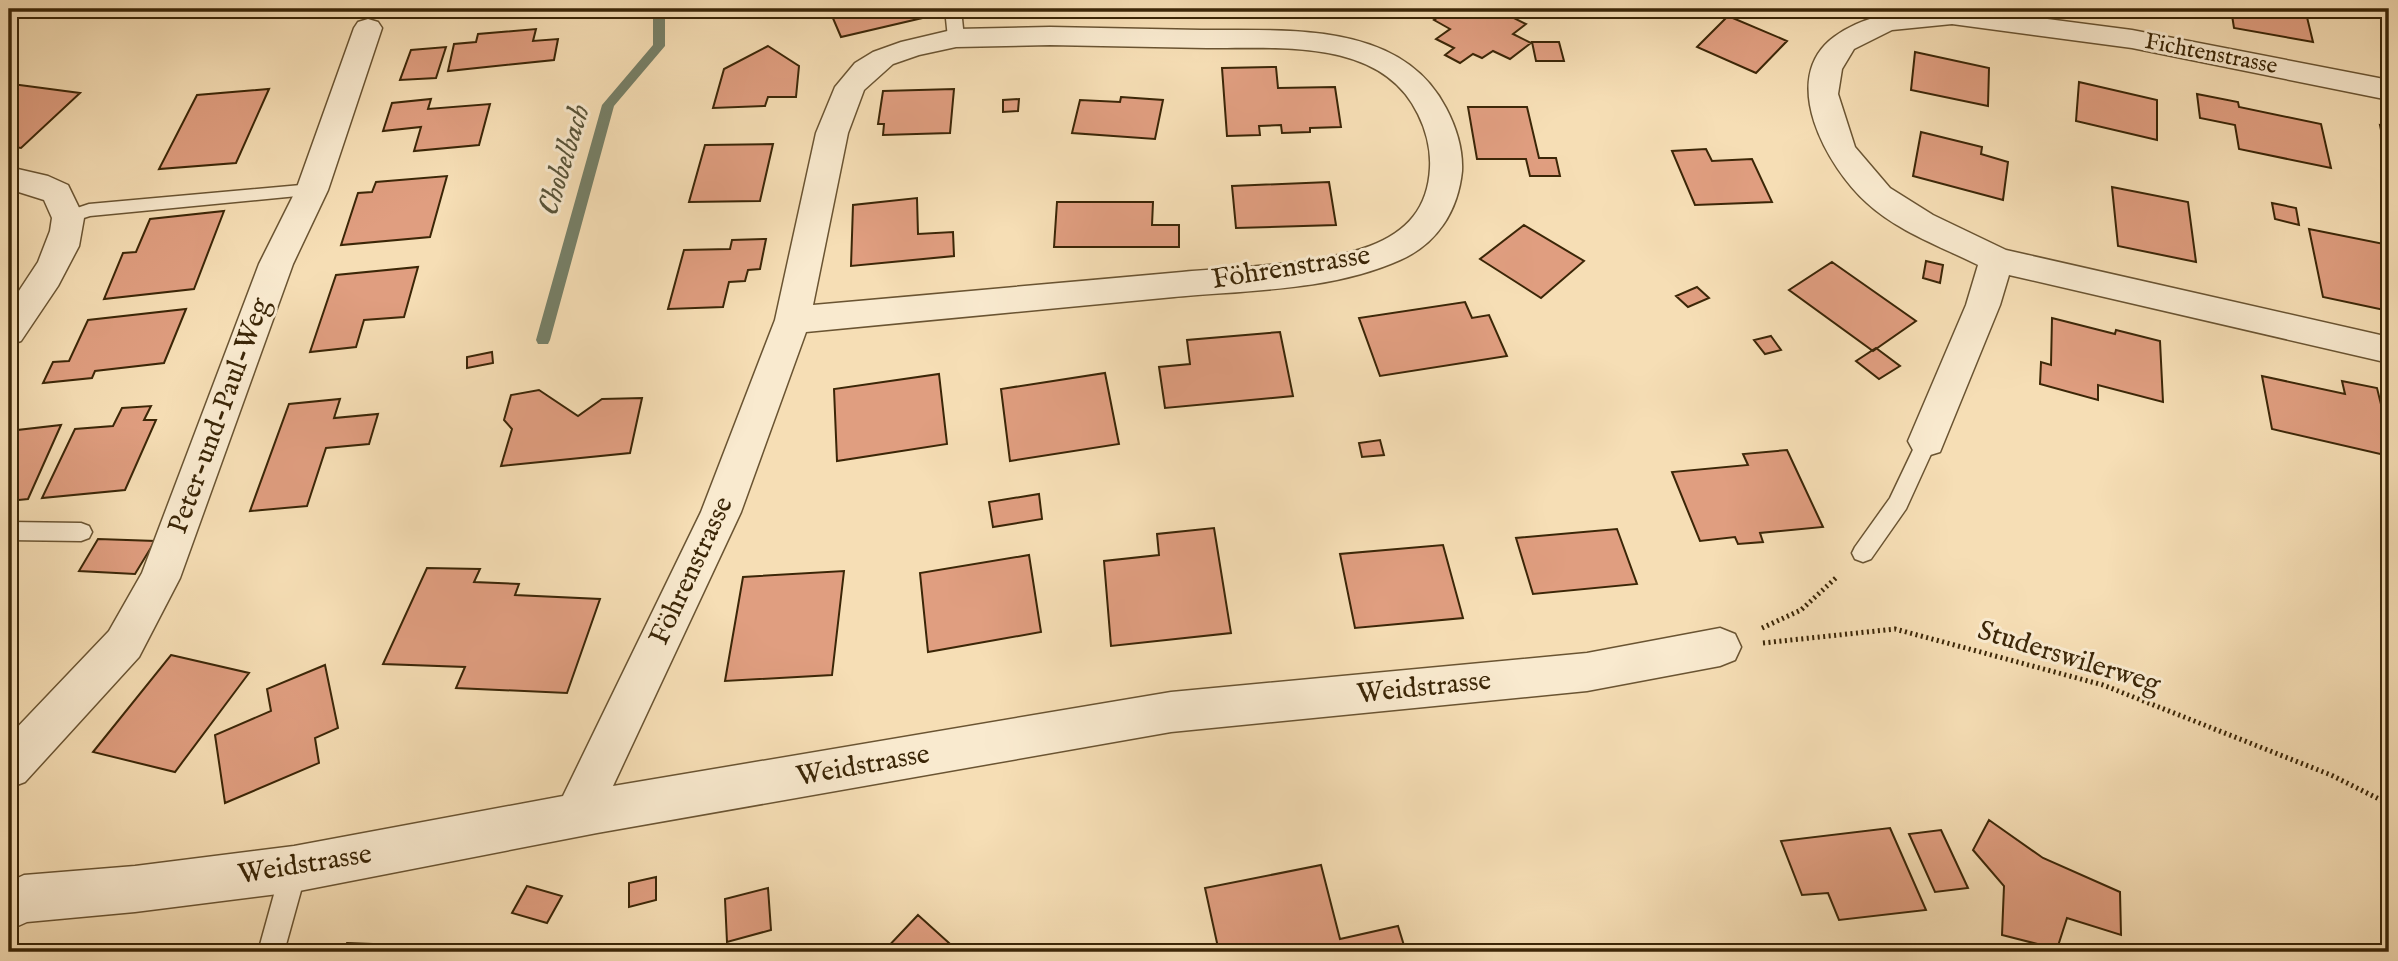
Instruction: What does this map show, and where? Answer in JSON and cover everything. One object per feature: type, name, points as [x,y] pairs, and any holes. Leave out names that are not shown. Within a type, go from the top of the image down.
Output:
[{"type":"street","name":"Fichtenstrasse","points":[[2389,90],[2132,38],[1952,15],[1885,22],[1844,43],[1833,55],[1827,69],[1823,94],[1833,132],[1853,168],[1879,196],[1921,223],[1997,260],[2389,351]]},
{"type":"street","name":"Föhrenstrasse","points":[[577,816],[721,512],[793,320],[832,134],[850,87],[866,70],[883,58],[911,48],[954,23],[1050,36],[1290,40],[1356,50],[1395,66],[1415,82],[1426,97],[1444,141],[1446,163],[1440,204],[1426,227],[1402,247],[1364,261],[1264,277],[793,320]]},
{"type":"street","name":"Peter-und-Paul-Weg","points":[[9,767],[124,644],[160,578],[276,264],[313,190],[369,28]]},
{"type":"street","points":[[9,178],[37,184],[57,193],[68,217],[64,242],[34,296],[9,332]]},
{"type":"street","points":[[1927,441],[1983,305],[1997,260]]},
{"type":"street","name":"Weidstrasse","points":[[9,906],[24,899],[135,889],[294,869],[577,816],[1171,712],[1587,673],[1720,647]]},
{"type":"lane","points":[[68,217],[89,210],[313,190]]},
{"type":"lane","points":[[1863,552],[1898,503],[1927,441]]},
{"type":"lane","points":[[9,531],[80,532]]},
{"type":"lane","points":[[271,952],[294,869]]},
{"type":"path","points":[[191,9],[221,9]]},
{"type":"path","points":[[1720,647],[1801,610],[1863,552]]},
{"type":"path","name":"Studerswilerweg","points":[[1720,647],[1895,629],[2103,685],[2331,775],[2389,804]]},
{"type":"building","points":[[829,9],[928,9],[931,16],[841,37]]},
{"type":"building","points":[[1130,9],[1214,9],[1213,13],[1130,12]]},
{"type":"building","points":[[1270,9],[1357,9],[1357,16],[1269,12]]},
{"type":"building","points":[[1450,9],[1460,9],[1470,14],[1477,9],[1496,9],[1526,24],[1513,34],[1531,43],[1510,59],[1493,51],[1482,58],[1473,54],[1460,63],[1445,55],[1454,48],[1436,39],[1450,29],[1434,20]]},
{"type":"building","points":[[2231,9],[2305,9],[2313,42],[2234,28]]},
{"type":"building","points":[[1728,16],[1787,41],[1756,73],[1697,47]]},
{"type":"building","points":[[536,29],[533,41],[558,39],[554,60],[448,71],[454,44],[476,42],[478,34]]},
{"type":"building","points":[[1532,42],[1559,42],[1564,61],[1536,61]]},
{"type":"building","points":[[768,46],[799,66],[796,97],[768,97],[765,106],[713,108],[724,69]]},
{"type":"building","points":[[446,47],[436,78],[400,80],[411,50]]},
{"type":"building","points":[[1915,52],[1989,68],[1988,106],[1911,90]]},
{"type":"building","points":[[1276,67],[1278,88],[1335,87],[1341,127],[1310,128],[1310,132],[1282,133],[1281,125],[1259,126],[1260,135],[1227,136],[1222,68]]},
{"type":"building","points":[[2079,82],[2157,100],[2157,140],[2076,121]]},
{"type":"building","points":[[12,84],[80,93],[21,148],[9,146],[9,87]]},
{"type":"building","points":[[269,89],[236,163],[159,169],[197,95]]},
{"type":"building","points":[[954,89],[950,133],[883,135],[884,124],[878,124],[883,91]]},
{"type":"building","points":[[2197,94],[2238,102],[2239,107],[2321,124],[2331,168],[2239,149],[2235,125],[2200,118]]},
{"type":"building","points":[[1121,97],[1163,100],[1155,139],[1072,133],[1080,100],[1120,102]]},
{"type":"building","points":[[431,99],[428,109],[490,104],[479,145],[414,151],[421,127],[383,131],[392,103]]},
{"type":"building","points":[[1019,99],[1018,111],[1003,112],[1003,100]]},
{"type":"building","points":[[1468,107],[1527,107],[1539,158],[1556,158],[1560,176],[1530,176],[1526,159],[1477,159]]},
{"type":"building","points":[[2380,125],[2389,127],[2389,170]]},
{"type":"building","points":[[1921,132],[1982,147],[1981,154],[2008,162],[2003,200],[1913,176]]},
{"type":"building","points":[[773,144],[760,201],[689,202],[705,145]]},
{"type":"building","points":[[1706,149],[1712,161],[1752,159],[1772,202],[1695,205],[1672,151]]},
{"type":"building","points":[[447,176],[430,237],[341,245],[358,193],[372,192],[376,182]]},
{"type":"building","points":[[1329,182],[1336,225],[1236,228],[1232,186]]},
{"type":"building","points":[[2112,187],[2188,202],[2196,262],[2118,246]]},
{"type":"building","points":[[917,198],[918,234],[953,232],[954,256],[851,266],[853,205]]},
{"type":"building","points":[[1057,202],[1153,202],[1152,225],[1179,225],[1179,247],[1054,247]]},
{"type":"building","points":[[2272,203],[2296,208],[2299,225],[2275,219]]},
{"type":"building","points":[[224,211],[194,289],[104,299],[123,253],[136,252],[150,219]]},
{"type":"building","points":[[1524,225],[1584,261],[1541,298],[1480,259]]},
{"type":"building","points":[[2309,229],[2389,245],[2389,311],[2323,297]]},
{"type":"building","points":[[766,239],[760,269],[748,270],[745,281],[729,282],[723,307],[668,309],[684,250],[730,249],[732,240]]},
{"type":"building","points":[[1926,261],[1943,265],[1940,283],[1923,278]]},
{"type":"building","points":[[1832,262],[1916,321],[1873,351],[1789,290]]},
{"type":"building","points":[[418,267],[404,317],[364,320],[356,347],[310,352],[336,275]]},
{"type":"building","points":[[1697,287],[1709,298],[1688,307],[1676,296]]},
{"type":"building","points":[[1465,302],[1472,318],[1489,315],[1507,356],[1380,376],[1359,318]]},
{"type":"building","points":[[186,309],[164,363],[95,371],[92,378],[43,383],[53,362],[69,361],[88,320]]},
{"type":"building","points":[[2052,318],[2115,334],[2116,330],[2160,341],[2163,402],[2098,385],[2098,400],[2040,384],[2041,362],[2051,365]]},
{"type":"building","points":[[1280,332],[1293,396],[1165,408],[1159,367],[1190,364],[1187,340]]},
{"type":"building","points":[[1771,336],[1781,350],[1765,354],[1754,340]]},
{"type":"building","points":[[1876,348],[1900,366],[1879,379],[1856,361]]},
{"type":"building","points":[[492,352],[493,363],[467,368],[467,357]]},
{"type":"building","points":[[1105,373],[1119,444],[1010,461],[1001,389]]},
{"type":"building","points":[[939,374],[947,444],[837,461],[834,389]]},
{"type":"building","points":[[2262,376],[2345,394],[2342,381],[2377,388],[2389,437],[2389,456],[2272,429]]},
{"type":"building","points":[[539,390],[578,416],[602,399],[642,398],[630,453],[501,466],[512,429],[504,420],[511,395]]},
{"type":"building","points":[[340,399],[334,418],[378,414],[369,444],[326,448],[307,506],[250,511],[289,404]]},
{"type":"building","points":[[151,406],[144,420],[156,420],[125,490],[42,498],[75,429],[113,426],[122,408]]},
{"type":"building","points":[[61,425],[28,499],[9,501],[9,431]]},
{"type":"building","points":[[1380,440],[1384,455],[1362,457],[1359,443]]},
{"type":"building","points":[[1787,450],[1823,527],[1760,533],[1763,542],[1738,544],[1735,537],[1700,541],[1672,472],[1748,465],[1743,454]]},
{"type":"building","points":[[1039,494],[1042,519],[993,527],[989,502]]},
{"type":"building","points":[[1214,528],[1231,633],[1111,646],[1104,561],[1159,555],[1157,534]]},
{"type":"building","points":[[1617,529],[1637,584],[1533,594],[1516,538]]},
{"type":"building","points":[[98,539],[155,541],[135,574],[79,571]]},
{"type":"building","points":[[1443,545],[1463,618],[1355,628],[1340,554]]},
{"type":"building","points":[[1029,555],[1041,632],[928,652],[920,573]]},
{"type":"building","points":[[427,568],[480,569],[474,582],[519,584],[515,595],[600,599],[567,693],[456,688],[465,667],[383,664]]},
{"type":"building","points":[[844,571],[832,675],[725,681],[743,577]]},
{"type":"building","points":[[171,655],[249,673],[175,772],[93,752]]},
{"type":"building","points":[[325,665],[338,728],[315,738],[319,763],[225,803],[215,735],[271,711],[267,689]]},
{"type":"building","points":[[1989,820],[2043,858],[2120,892],[2121,935],[2067,918],[2057,949],[2002,935],[2004,886],[1973,850]]},
{"type":"building","points":[[1890,828],[1926,910],[1839,920],[1828,893],[1802,895],[1781,841]]},
{"type":"building","points":[[1941,830],[1968,888],[1935,892],[1909,834]]},
{"type":"building","points":[[1321,865],[1340,939],[1398,926],[1406,952],[1219,952],[1205,888]]},
{"type":"building","points":[[656,877],[656,900],[629,907],[629,883]]},
{"type":"building","points":[[527,886],[562,896],[547,923],[512,913]]},
{"type":"building","points":[[768,888],[771,930],[727,942],[725,899]]},
{"type":"building","points":[[918,915],[959,952],[883,952]]},
{"type":"building","points":[[347,943],[450,947],[448,952],[343,952]]},
{"type":"waterway","name":"Chobelbach","points":[[543,340],[608,105],[659,46],[659,9]]}]
